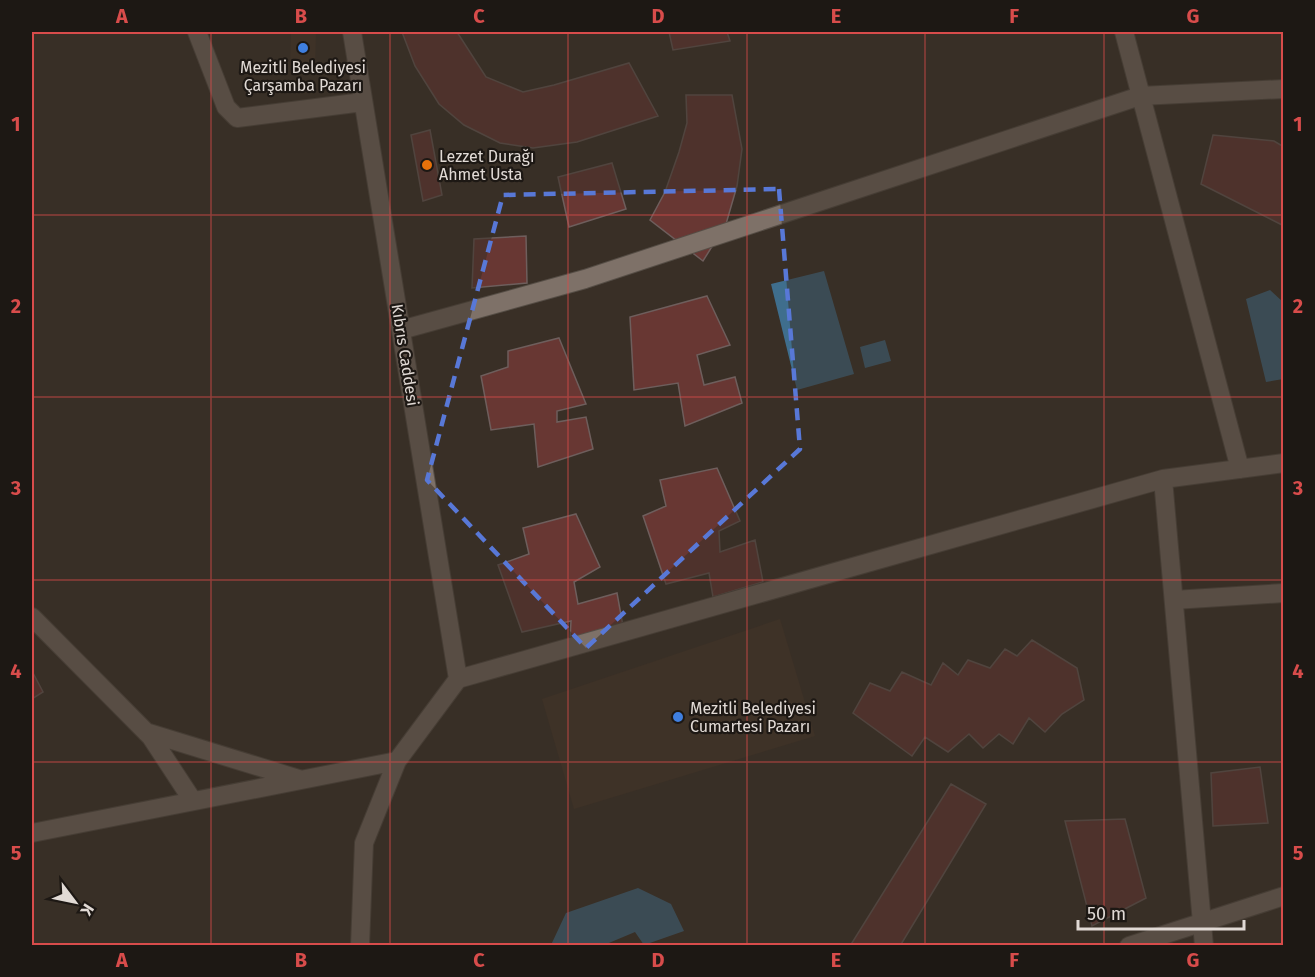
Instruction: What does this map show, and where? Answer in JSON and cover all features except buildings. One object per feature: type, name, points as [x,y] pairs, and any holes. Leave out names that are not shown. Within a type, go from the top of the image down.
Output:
[{"type":"street","points":[[197,32],[226,107],[237,117],[363,102]]},
{"type":"street","name":"Kıbrıs Caddesi","points":[[352,32],[458,680]]},
{"type":"street","points":[[1124,32],[1240,469]]},
{"type":"street","points":[[401,330],[585,279],[1140,96],[1284,90]]},
{"type":"street","points":[[360,945],[364,843],[396,761],[458,680],[1163,479],[1284,463]]},
{"type":"street","points":[[1163,479],[1204,922],[1204,945]]},
{"type":"street","points":[[1174,600],[1284,593]]},
{"type":"street","points":[[35,625],[146,732],[193,801]]},
{"type":"street","points":[[146,732],[301,780]]},
{"type":"street","points":[[32,833],[396,761]]},
{"type":"street","points":[[1129,945],[1284,896]]},
{"type":"highlighted area","points":[[779,189],[800,449],[586,648],[427,480],[503,195]]},
{"type":"shaded area","name":"Mezitli Belediyesi Çarşamba Pazarı","points":[[291,32],[316,32],[315,67],[290,65]]},
{"type":"shaded area","name":"Mezitli Belediyesi Cumartesi Pazarı","points":[[780,619],[815,736],[574,809],[542,699]]},
{"type":"water","points":[[824,271],[854,374],[797,390],[771,284]]},
{"type":"water","points":[[1270,290],[1283,302],[1283,379],[1266,382],[1246,299]]},
{"type":"water","points":[[885,340],[891,361],[865,368],[860,347]]},
{"type":"water","points":[[638,888],[671,904],[684,931],[644,945],[635,932],[604,945],[551,945],[566,913]]},
{"type":"place","name":"Mezitli Belediyesi Çarşamba Pazarı","points":[[303,48]]},
{"type":"place","name":"Lezzet Durağı Ahmet Usta","points":[[427,165]]},
{"type":"place","name":"Mezitli Belediyesi Cumartesi Pazarı","points":[[678,717]]}]
